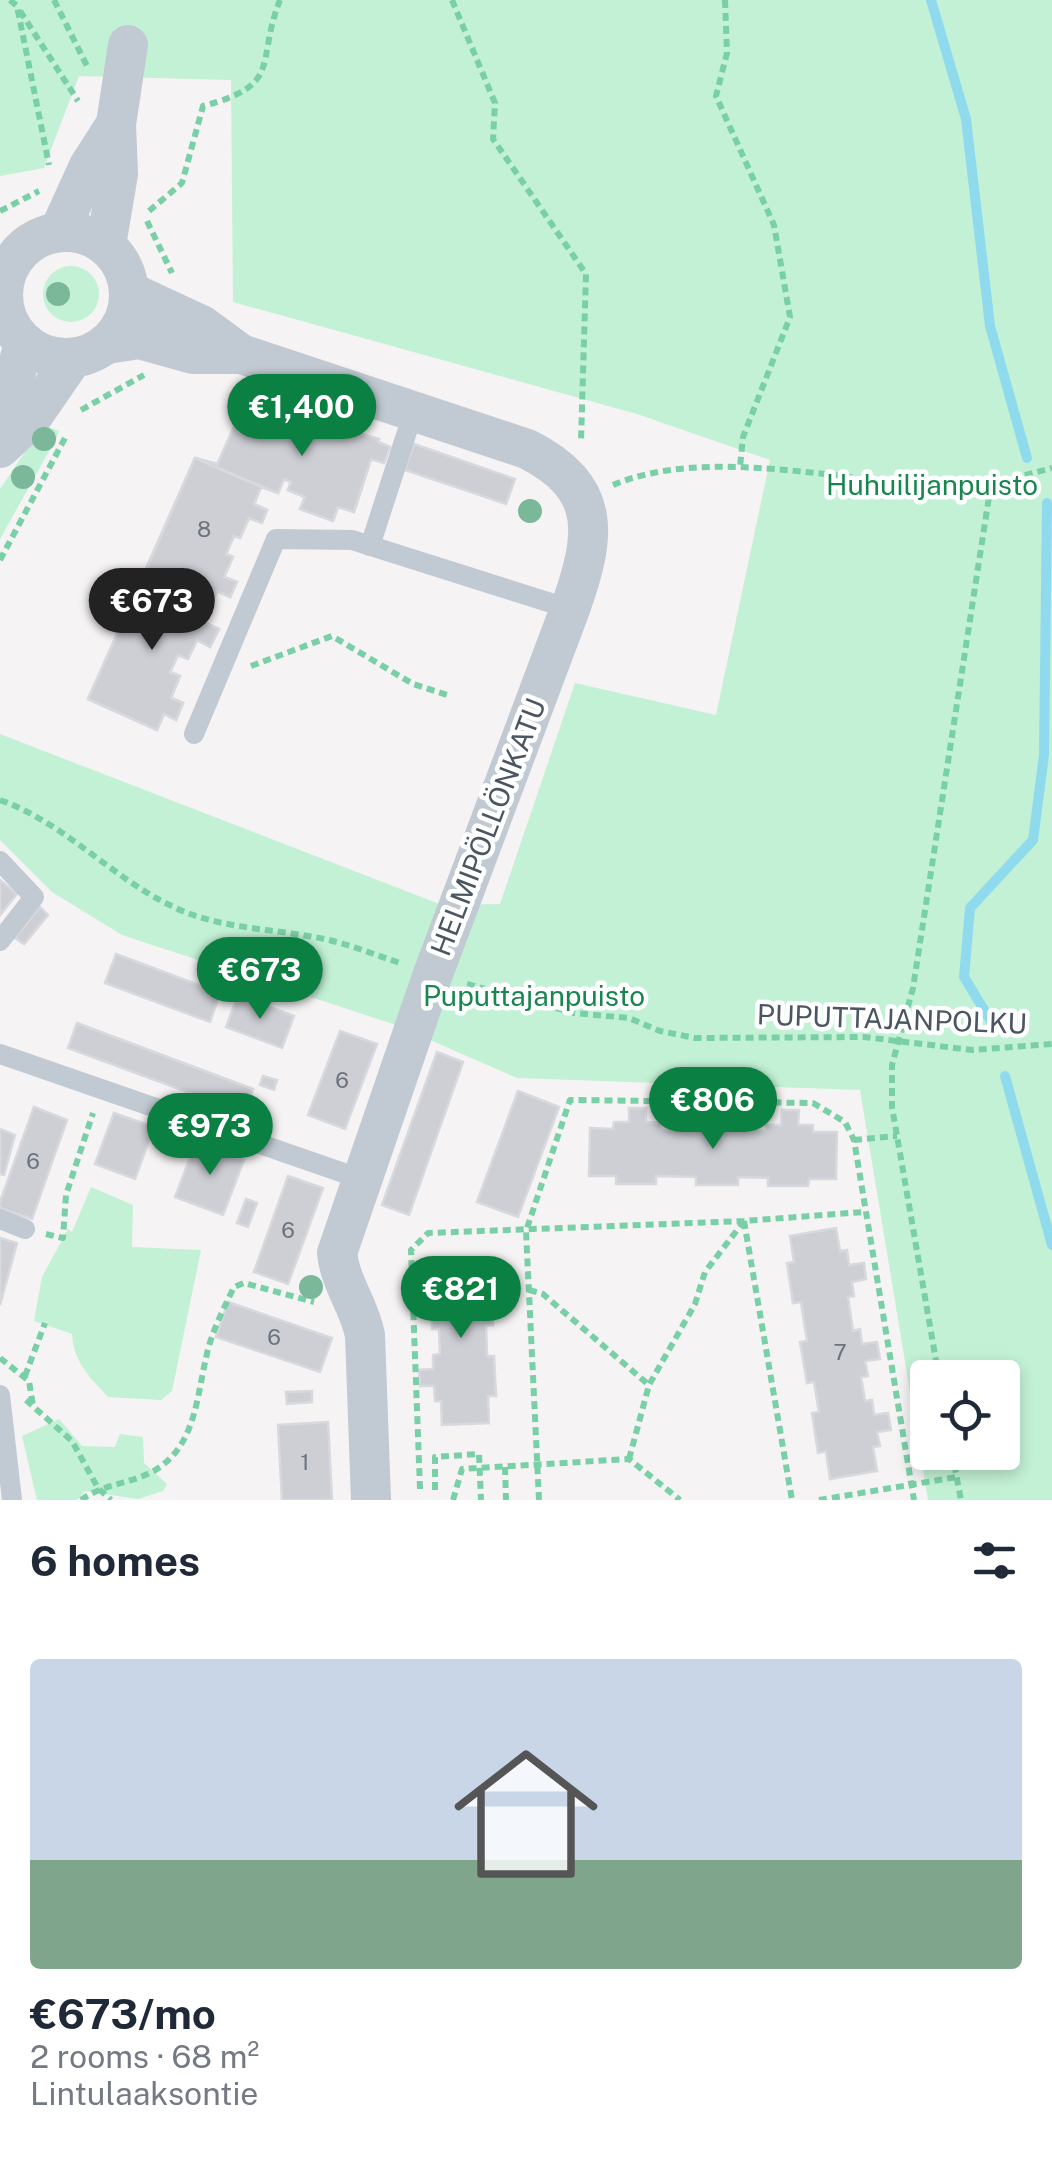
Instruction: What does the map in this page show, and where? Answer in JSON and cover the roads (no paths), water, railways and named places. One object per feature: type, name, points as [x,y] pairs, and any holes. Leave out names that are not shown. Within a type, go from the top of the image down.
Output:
[{"type":"street","points":[[106,245],[118,174],[116,124],[128,45]]},
{"type":"street","points":[[59,232],[89,166],[116,124]]},
{"type":"street","points":[[0,448],[30,420],[90,351],[128,311],[126,272],[106,245],[76,232],[59,232],[28,243],[8,254],[1,298],[13,331],[39,353],[90,351],[139,338],[193,354],[241,354]]},
{"type":"street","points":[[130,292],[204,326],[241,354]]},
{"type":"street","points":[[0,428],[24,344]]},
{"type":"street","name":"HELMIPÖLLÖNKATU","points":[[241,354],[527,449],[556,463],[596,494],[590,543],[570,609],[434,974],[337,1253],[339,1272],[362,1318],[365,1335],[371,1500]]},
{"type":"lane","points":[[370,546],[406,432]]},
{"type":"lane","points":[[194,734],[276,540],[318,537],[370,546],[570,609]]},
{"type":"lane","points":[[0,861],[34,898],[0,941]]},
{"type":"lane","points":[[0,1054],[362,1178]]},
{"type":"lane","points":[[0,1219],[25,1229]]},
{"type":"lane","points":[[0,1395],[12,1500]]},
{"type":"waterway","points":[[931,0],[966,119],[990,326],[1027,458]]},
{"type":"waterway","points":[[992,1023],[964,977],[970,908],[1033,840],[1044,755],[1047,503]]},
{"type":"waterway","points":[[1005,1076],[1052,1245]]},
{"type":"park label","name":"Huhuilijanpuisto","points":[[932,485]]},
{"type":"park label","name":"Puputtajanpuisto","points":[[534,996]]}]
